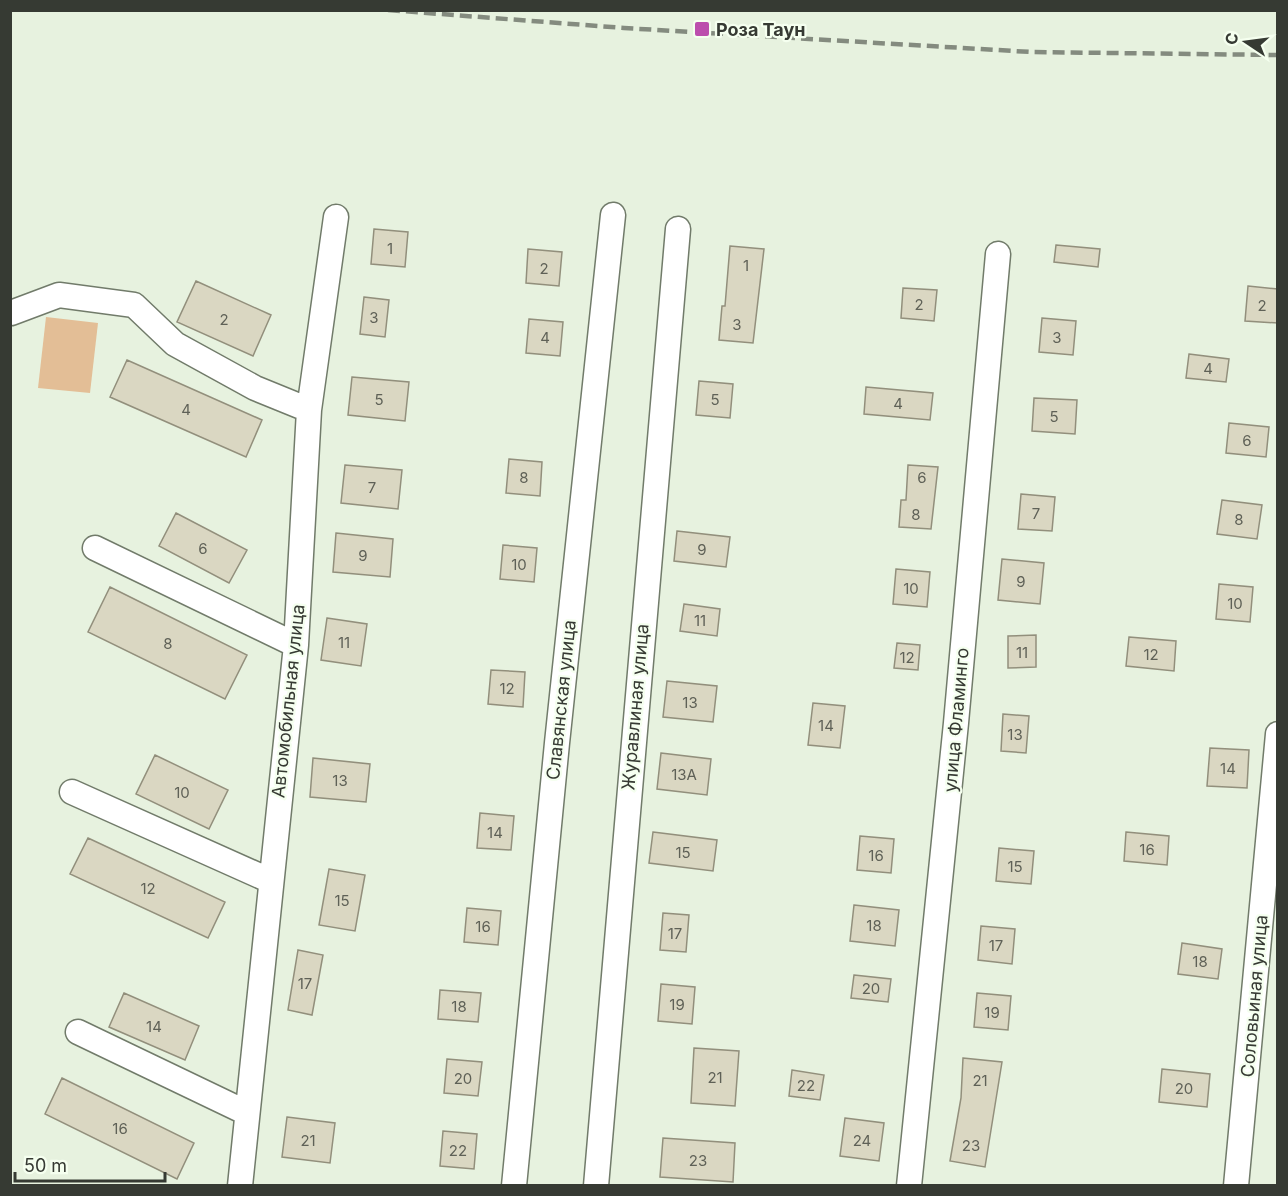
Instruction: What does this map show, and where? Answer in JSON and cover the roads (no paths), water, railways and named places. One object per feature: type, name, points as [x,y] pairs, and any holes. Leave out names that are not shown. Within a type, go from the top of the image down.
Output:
[{"type":"street","name":"Славянская улица","points":[[514,1185],[556,743],[613,215]]},
{"type":"street","name":"Автомобильная улица","points":[[240,1185],[296,645],[309,410],[336,217]]},
{"type":"street","name":"Журавлиная улица","points":[[596,1185],[678,229]]},
{"type":"street","name":"улица Фламинго","points":[[909,1185],[956,723],[998,254]]},
{"type":"street","points":[[11,313],[59,296],[134,305],[175,344],[255,388],[309,410]]},
{"type":"street","points":[[95,548],[296,645]]},
{"type":"street","name":"Соловьиная улица","points":[[1236,1185],[1278,734]]},
{"type":"street","points":[[72,792],[271,881]]},
{"type":"street","points":[[78,1032],[247,1113]]},
{"type":"railway","points":[[388,10],[624,28],[1031,52],[1278,55]]},
{"type":"place","name":"Роза Таун","points":[[702,29]]}]
